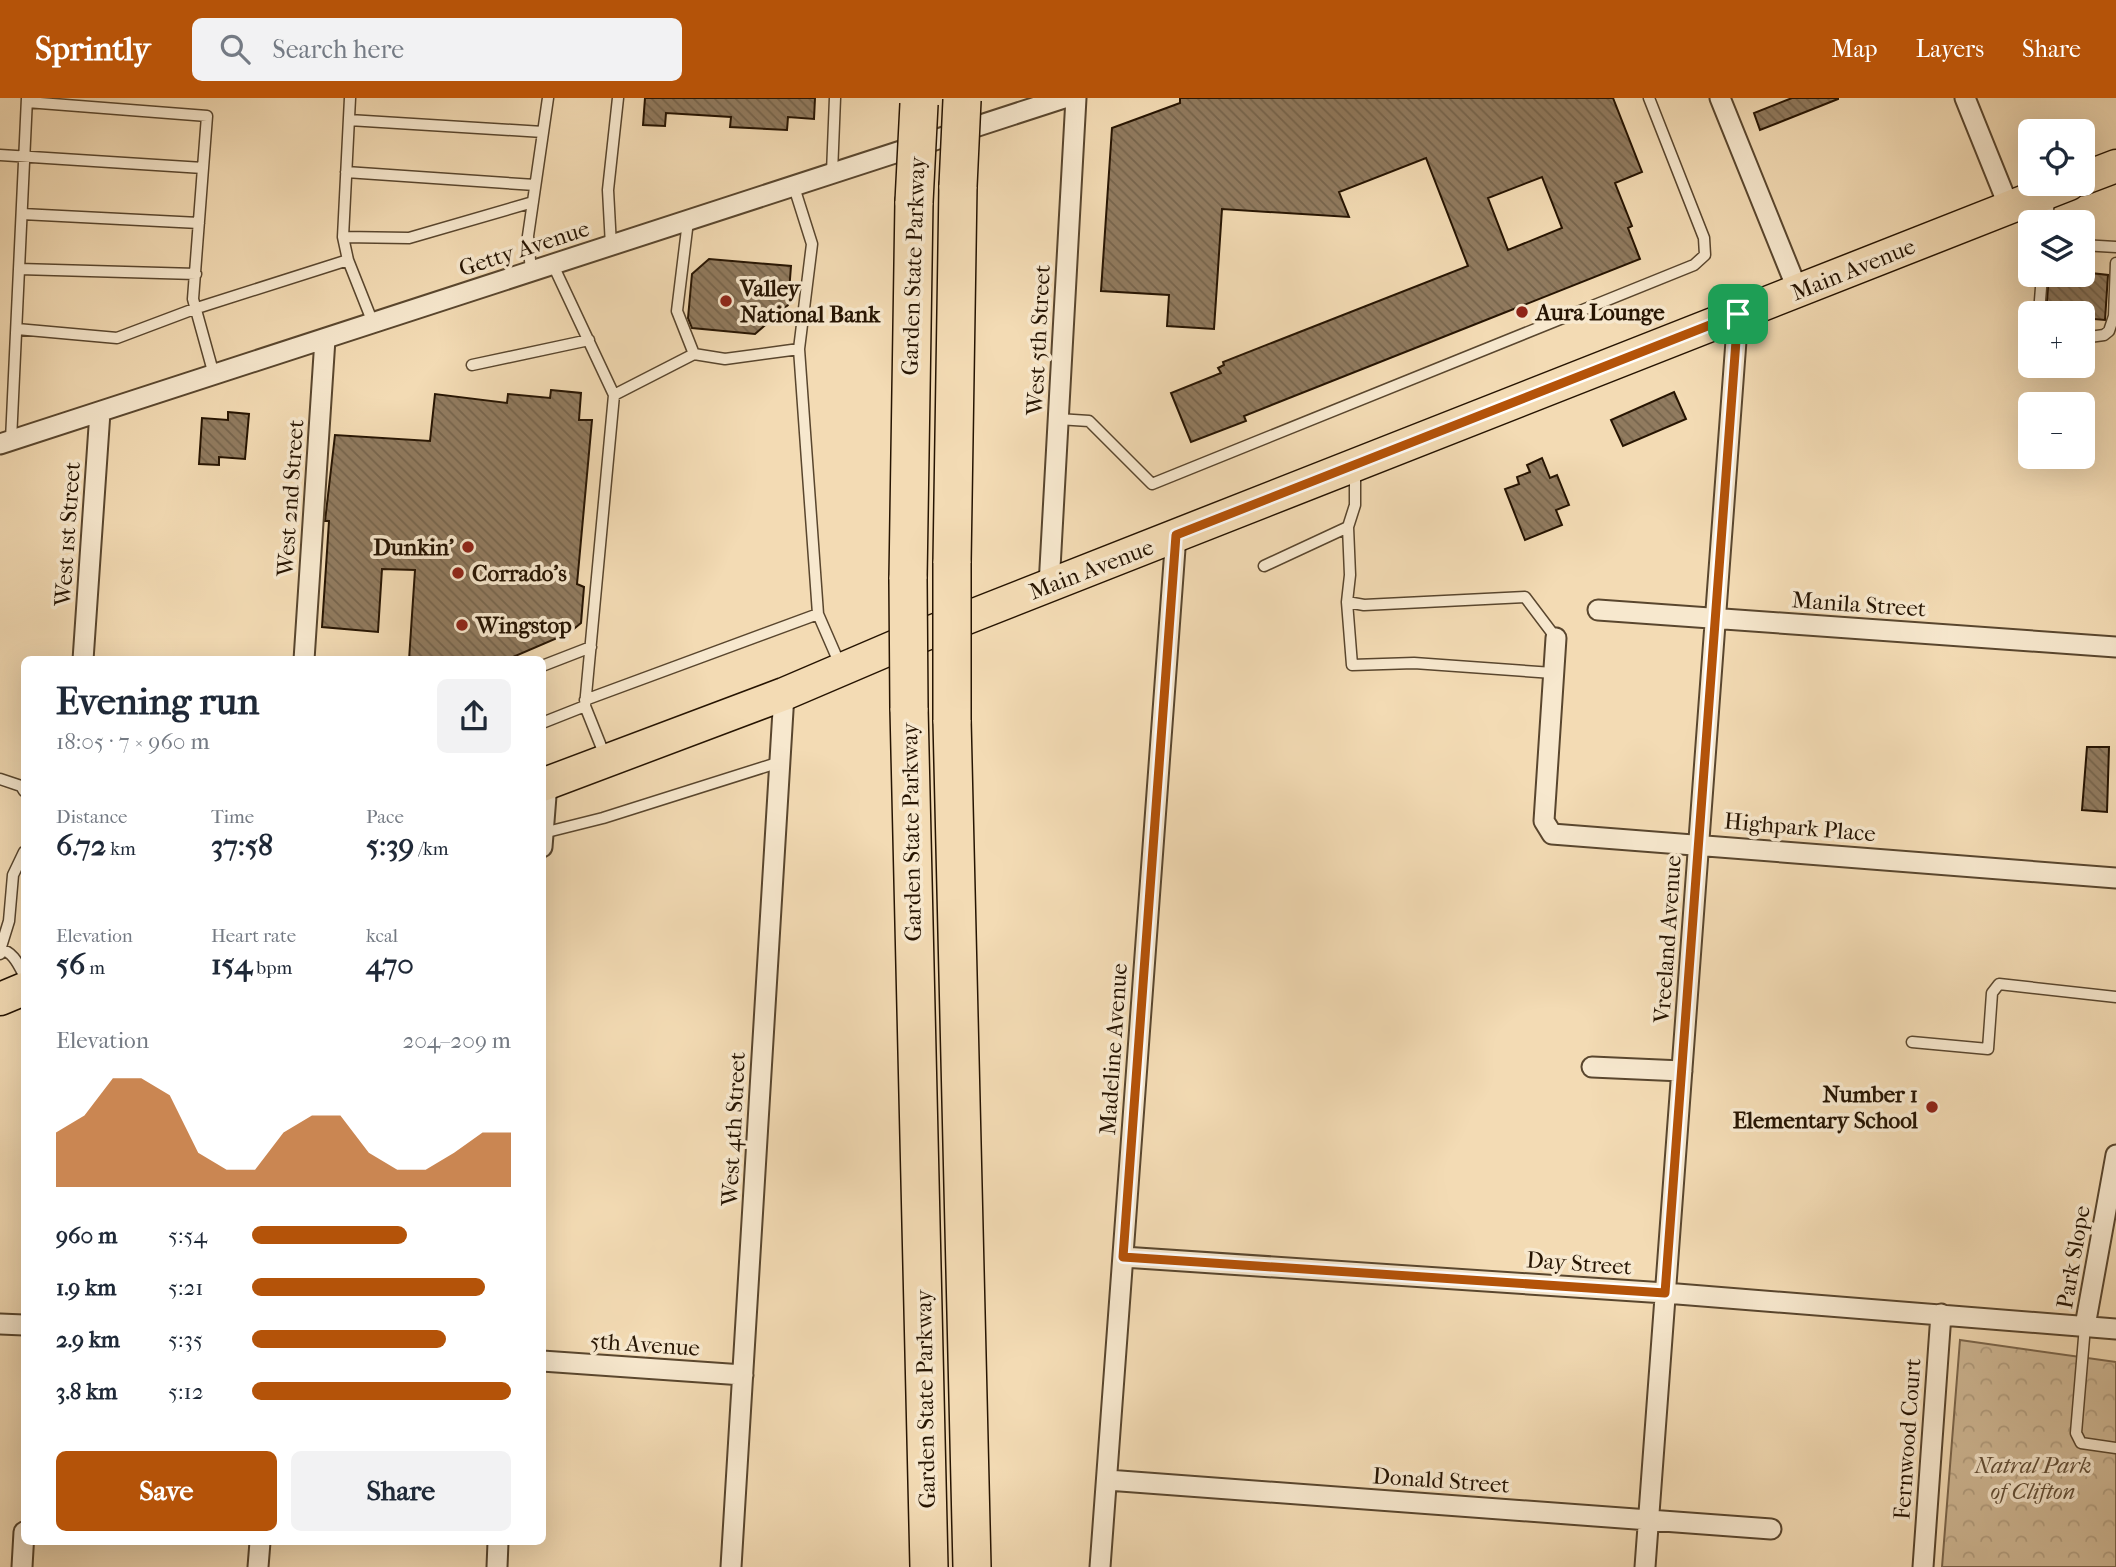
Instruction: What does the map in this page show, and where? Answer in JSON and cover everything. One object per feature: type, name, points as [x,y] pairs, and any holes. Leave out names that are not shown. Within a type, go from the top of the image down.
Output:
[{"type":"highway","name":"Garden State Parkway","points":[[962,99],[958,186],[952,720],[972,1567]]},
{"type":"highway","name":"Garden State Parkway","points":[[919,101],[914,202],[908,579],[929,1567]]},
{"type":"main road","points":[[2095,173],[2116,166]]},
{"type":"main road","name":"Main Avenue","points":[[546,784],[784,694],[842,667],[2009,207],[2055,199]]},
{"type":"main road","points":[[0,999],[21,990]]},
{"type":"street","name":"Getty Avenue","points":[[6,442],[1064,98]]},
{"type":"street","name":"West 5th Street","points":[[1049,586],[1076,98]]},
{"type":"street","points":[[1720,98],[1798,291]]},
{"type":"street","points":[[1965,98],[2009,207]]},
{"type":"street","name":"Vreeland Avenue","points":[[1645,1567],[1738,314]]},
{"type":"street","name":"West 2nd Street","points":[[303,656],[325,339]]},
{"type":"street","name":"West 1st Street","points":[[83,656],[100,411]]},
{"type":"street","name":"Madeline Avenue","points":[[1100,1567],[1176,535]]},
{"type":"street","name":"Manila Street","points":[[1598,610],[2116,647]]},
{"type":"street","name":"Highpark Place","points":[[1556,638],[1544,821],[1552,834],[2116,878]]},
{"type":"street","name":"West 4th Street","points":[[732,1567],[784,694]]},
{"type":"street","points":[[1592,1067],[1682,1071]]},
{"type":"street","name":"Park Slope","points":[[2085,1326],[2116,1155]]},
{"type":"street","name":"Day Street","points":[[1123,1257],[1665,1293],[2116,1329]]},
{"type":"street","name":"Fernwood Court","points":[[1923,1567],[1941,1314]]},
{"type":"street","points":[[0,1324],[21,1325]]},
{"type":"street","name":"5th Avenue","points":[[546,1361],[743,1375]]},
{"type":"street","name":"Donald Street","points":[[1107,1480],[1771,1529]]},
{"type":"street","points":[[22,1567],[23,1545]]},
{"type":"street","points":[[258,1567],[260,1545]]},
{"type":"street","points":[[497,1567],[498,1545]]},
{"type":"lane","points":[[350,98],[343,237],[348,260],[373,323]]},
{"type":"lane","points":[[531,272],[528,236],[548,98]]},
{"type":"lane","points":[[611,246],[608,190],[618,98]]},
{"type":"lane","points":[[832,173],[835,98]]},
{"type":"lane","points":[[1058,419],[1089,421],[1152,484],[1694,265],[1705,256],[1704,238],[1648,98]]},
{"type":"lane","points":[[6,442],[16,329],[27,100],[207,116],[194,309],[214,375]]},
{"type":"lane","points":[[349,120],[543,132]]},
{"type":"lane","points":[[0,155],[203,168]]},
{"type":"lane","points":[[346,172],[535,185]]},
{"type":"lane","points":[[794,187],[812,244],[799,349],[818,614],[842,667]]},
{"type":"lane","points":[[343,237],[409,238],[533,202]]},
{"type":"lane","points":[[22,214],[199,223]]},
{"type":"lane","points":[[688,221],[677,311],[694,354]]},
{"type":"lane","points":[[2095,246],[2116,247]]},
{"type":"lane","points":[[16,329],[117,338],[194,309],[348,260]]},
{"type":"lane","points":[[2095,336],[2104,335],[2112,325],[2116,262]]},
{"type":"lane","points":[[554,265],[614,395],[585,703],[607,760]]},
{"type":"lane","points":[[19,269],[196,274]]},
{"type":"lane","points":[[472,365],[589,340]]},
{"type":"lane","points":[[614,395],[694,354],[725,359],[799,349]]},
{"type":"lane","points":[[1355,465],[1355,505],[1348,527],[1350,575],[1347,602],[1352,665],[1413,663],[1553,673]]},
{"type":"lane","points":[[1264,566],[1348,527]]},
{"type":"lane","points":[[1347,602],[1364,605],[1525,597],[1556,638]]},
{"type":"lane","points":[[546,721],[585,703],[818,614]]},
{"type":"lane","points":[[546,664],[590,647]]},
{"type":"lane","points":[[546,832],[603,818],[780,762]]},
{"type":"lane","points":[[0,779],[21,786]]},
{"type":"lane","points":[[21,858],[13,875],[9,921],[0,952],[13,957],[21,970]]},
{"type":"lane","points":[[1912,1042],[1988,1049],[1992,993],[1999,984],[2116,997]]},
{"type":"lane","points":[[2085,1326],[2076,1433],[2081,1443],[2116,1448]]},
{"type":"green space","name":"Natral Park of Clifton","points":[[1960,1340],[2116,1362],[2116,1567],[1942,1567]]},
{"type":"building","points":[[645,98],[815,98],[814,119],[788,117],[787,130],[730,127],[731,117],[666,113],[665,126],[643,125]]},
{"type":"building","points":[[1180,98],[1613,98],[1642,172],[1615,183],[1632,226],[1628,228],[1640,259],[1244,416],[1246,421],[1191,442],[1171,393],[1221,373],[1218,368],[1224,365],[1223,362],[1468,266],[1426,158],[1339,192],[1349,217],[1222,209],[1214,329],[1167,326],[1169,295],[1101,291],[1112,128],[1180,103]],"holes":[[[1542,177],[1562,228],[1508,250],[1488,198]]]},
{"type":"building","points":[[1792,98],[1838,99],[1760,130],[1754,113]]},
{"type":"building","points":[[709,259],[791,266],[788,305],[755,334],[692,328],[688,318],[692,274]]},
{"type":"building","points":[[2095,274],[2108,275],[2105,320],[2095,319],[2095,301],[2047,301],[2048,287],[2095,287]]},
{"type":"building","points":[[551,390],[581,393],[579,420],[592,420],[577,584],[584,587],[581,623],[569,633],[515,656],[409,656],[415,570],[382,569],[378,632],[322,627],[329,521],[325,521],[335,435],[430,441],[435,394],[507,403],[508,394],[550,398]]},
{"type":"building","points":[[1674,392],[1686,419],[1623,446],[1611,420]]},
{"type":"building","points":[[228,412],[249,414],[245,459],[219,457],[219,465],[199,464],[202,418],[228,420]]},
{"type":"building","points":[[1542,458],[1550,478],[1557,475],[1569,505],[1556,510],[1562,525],[1525,540],[1505,489],[1519,484],[1517,477],[1530,472],[1527,465]]},
{"type":"building","points":[[2087,747],[2109,747],[2107,812],[2082,810]]},
{"type":"place","name":"Valley National Bank","points":[[726,301]]},
{"type":"place","name":"Aura Lounge","points":[[1522,312]]},
{"type":"place","name":"Dunkin'","points":[[468,547]]},
{"type":"place","name":"Corrado's","points":[[458,573]]},
{"type":"place","name":"Wingstop","points":[[462,625]]},
{"type":"place","name":"Number 1 Elementary School","points":[[1932,1107]]},
{"type":"route","points":[[1738,314],[1665,1293],[1123,1257],[1176,535],[1738,314]]}]
